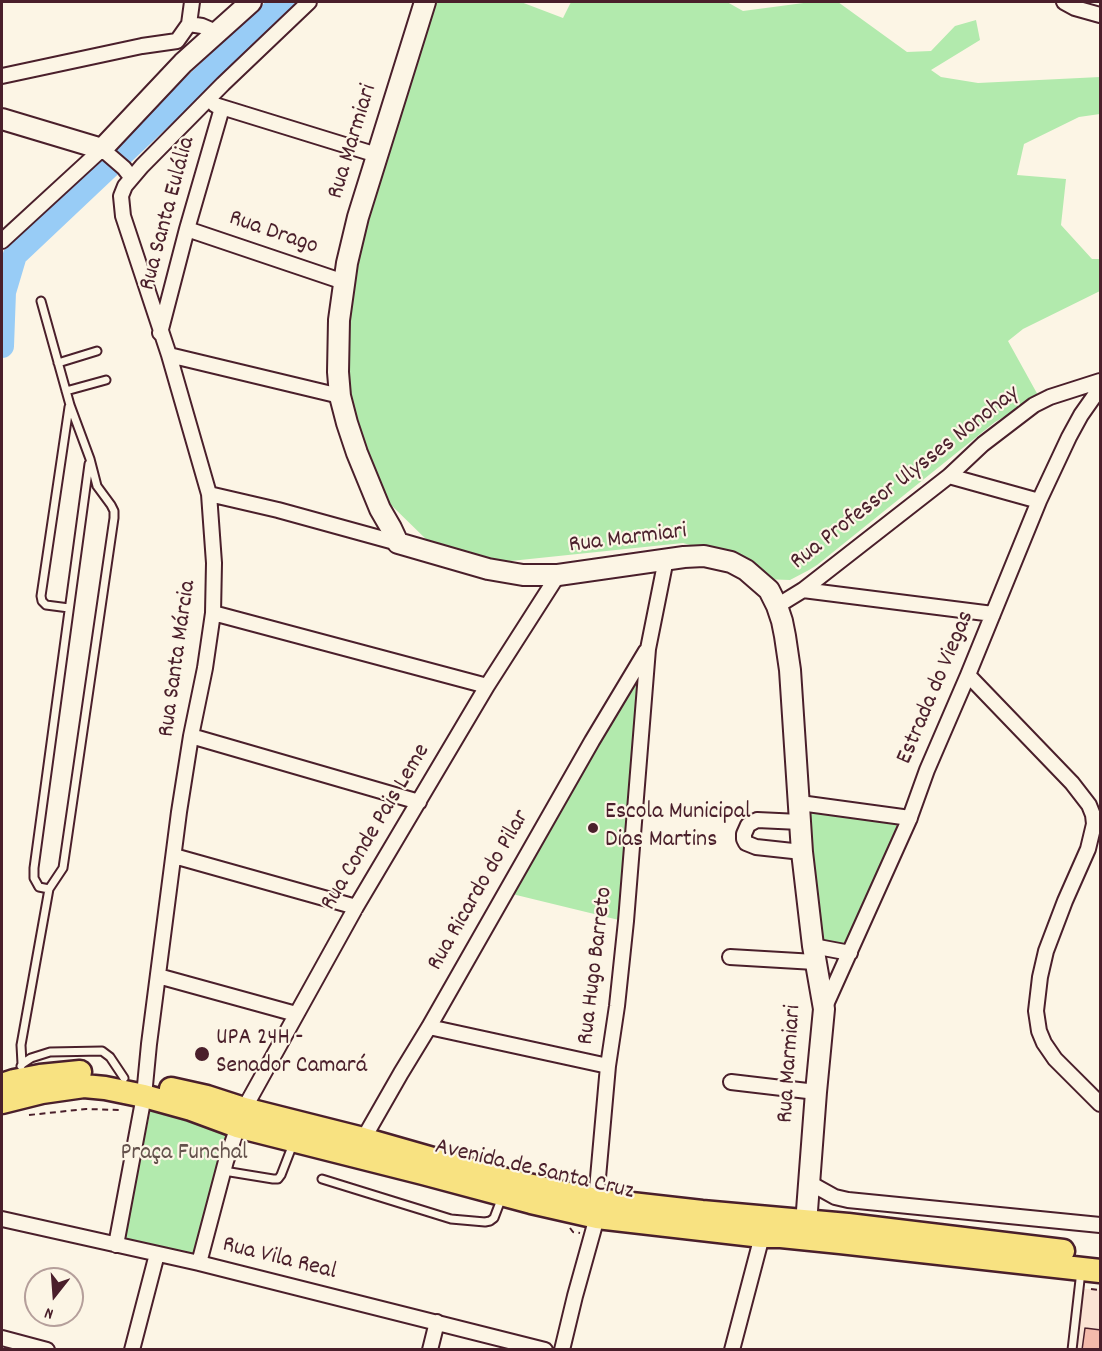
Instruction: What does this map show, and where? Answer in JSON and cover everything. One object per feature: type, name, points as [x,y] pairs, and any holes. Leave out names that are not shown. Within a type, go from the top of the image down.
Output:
[{"type":"main road","name":"Avenida de Santa Cruz","points":[[13,1076],[82,1072],[101,1074],[138,1085],[191,1109],[240,1117],[358,1148],[510,1181],[596,1208],[702,1212],[806,1230],[1091,1270]]},
{"type":"main road","name":"Avenida de Santa Cruz","points":[[2,1102],[42,1092],[84,1086],[126,1091],[138,1085]]},
{"type":"main road","name":"Avenida de Santa Cruz","points":[[240,1117],[294,1140],[358,1148],[502,1195],[596,1208],[762,1236],[848,1225],[1101,1255]]},
{"type":"street","points":[[183,63],[178,52],[177,41],[189,24],[192,2]]},
{"type":"street","points":[[2,241],[104,151],[183,63],[251,2]]},
{"type":"street","points":[[2,119],[104,151],[128,173],[206,102],[309,2]]},
{"type":"street","name":"Rua Marmiari","points":[[425,2],[352,241],[344,282],[339,320],[338,372],[340,396],[347,423],[380,509],[398,543],[503,572],[523,575],[558,575],[694,556],[717,558],[746,570],[769,590],[777,606],[785,636],[790,670],[802,852],[814,954],[824,1009],[808,1182],[806,1230]]},
{"type":"street","points":[[1070,5],[1101,15]]},
{"type":"street","points":[[189,24],[216,32]]},
{"type":"street","points":[[2,76],[142,46],[177,41]]},
{"type":"street","points":[[206,102],[377,155]]},
{"type":"street","name":"Rua Santa Eulália","points":[[160,333],[222,108]]},
{"type":"street","name":"Rua Santa Márcia","points":[[128,173],[121,196],[123,216],[169,355],[209,494],[214,563],[213,613],[205,668],[191,736],[158,976],[138,1085]]},
{"type":"street","name":"Rua Drago","points":[[187,229],[344,282]]},
{"type":"street","points":[[169,355],[340,396]]},
{"type":"street","name":"Rua Professor Ulysses Nonohay","points":[[777,606],[803,590],[949,476],[984,444],[1034,405],[1050,397],[1101,381]]},
{"type":"street","name":"Estrada do Viegas","points":[[824,1009],[910,818],[927,770],[1040,501],[1077,422],[1101,388]]},
{"type":"street","points":[[949,476],[1040,501]]},
{"type":"street","points":[[209,494],[268,507],[398,543]]},
{"type":"street","name":"Rua Hugo Barreto","points":[[562,1350],[596,1208],[608,1066],[626,921],[648,649],[666,559]]},
{"type":"street","name":"Rua Conde Pais Leme","points":[[240,1117],[356,907],[487,686],[558,575]]},
{"type":"street","points":[[803,590],[993,614]]},
{"type":"street","points":[[213,613],[487,686]]},
{"type":"street","name":"Rua Ricardo do Pilar","points":[[358,1148],[586,752],[648,649]]},
{"type":"street","points":[[968,675],[1072,783],[1097,817],[1088,849],[1046,951],[1036,1011],[1039,1031],[1055,1059],[1101,1104]]},
{"type":"street","points":[[191,736],[419,802]]},
{"type":"street","points":[[800,802],[910,818]]},
{"type":"street","points":[[800,822],[757,820],[748,825],[744,839],[746,843],[756,847],[802,852]]},
{"type":"street","points":[[174,856],[356,907]]},
{"type":"street","points":[[730,957],[850,953]]},
{"type":"street","points":[[158,976],[297,1014]]},
{"type":"street","points":[[429,1027],[608,1066]]},
{"type":"street","points":[[731,1082],[816,1092]]},
{"type":"street","points":[[116,1245],[138,1085]]},
{"type":"street","points":[[199,1263],[240,1117]]},
{"type":"street","points":[[808,1182],[835,1197],[848,1200],[1101,1225]]},
{"type":"street","name":"Rua Vila Real","points":[[2,1219],[199,1263],[545,1350]]},
{"type":"street","points":[[732,1350],[762,1236]]},
{"type":"street","points":[[132,1350],[157,1254]]},
{"type":"street","points":[[430,1350],[437,1322]]},
{"type":"street","points":[[2,1338],[47,1350]]},
{"type":"lane","points":[[13,1076],[21,1045],[49,889],[63,868],[114,518],[111,505],[97,486],[90,459],[70,405],[40,301]]},
{"type":"lane","points":[[58,363],[97,351]]},
{"type":"lane","points":[[66,391],[106,380]]},
{"type":"lane","points":[[69,609],[46,605],[41,596],[70,405]]},
{"type":"lane","points":[[49,889],[39,886],[34,878],[34,867],[90,459]]},
{"type":"lane","points":[[224,1171],[278,1179],[282,1175],[294,1140]]},
{"type":"lane","points":[[322,1179],[452,1218],[485,1222],[494,1218],[502,1195]]},
{"type":"lane","points":[[1072,1350],[1091,1270]]},
{"type":"shaded area","points":[[1073,1288],[1100,1290],[1100,1349],[1067,1350]]},
{"type":"green space","points":[[434,2],[521,2],[563,18],[571,2],[727,2],[743,11],[811,2],[838,2],[907,52],[931,51],[955,26],[976,20],[980,40],[931,70],[941,77],[978,83],[1100,77],[1100,114],[1079,117],[1024,144],[1017,175],[1066,179],[1061,225],[1092,259],[1100,259],[1100,291],[1023,329],[1008,341],[1039,397],[995,422],[817,565],[790,580],[761,579],[726,555],[683,543],[501,562],[430,543],[390,504],[348,401],[343,321],[357,235]]},
{"type":"green space","points":[[644,661],[623,921],[508,893]]},
{"type":"green space","points":[[801,808],[903,820],[847,949],[817,944]]},
{"type":"green space","name":"Praça Funchal","points":[[152,1104],[235,1126],[196,1257],[123,1238]]},
{"type":"building","points":[[1085,1328],[1101,1330],[1101,1350],[1082,1350]]},
{"type":"waterway","points":[[2,346],[4,292],[15,255],[283,2]]},
{"type":"place","name":"Escola Municipal Dias Martins","points":[[593,828]]},
{"type":"place","name":"UPA 24H - Senador Camará","points":[[202,1054]]}]
